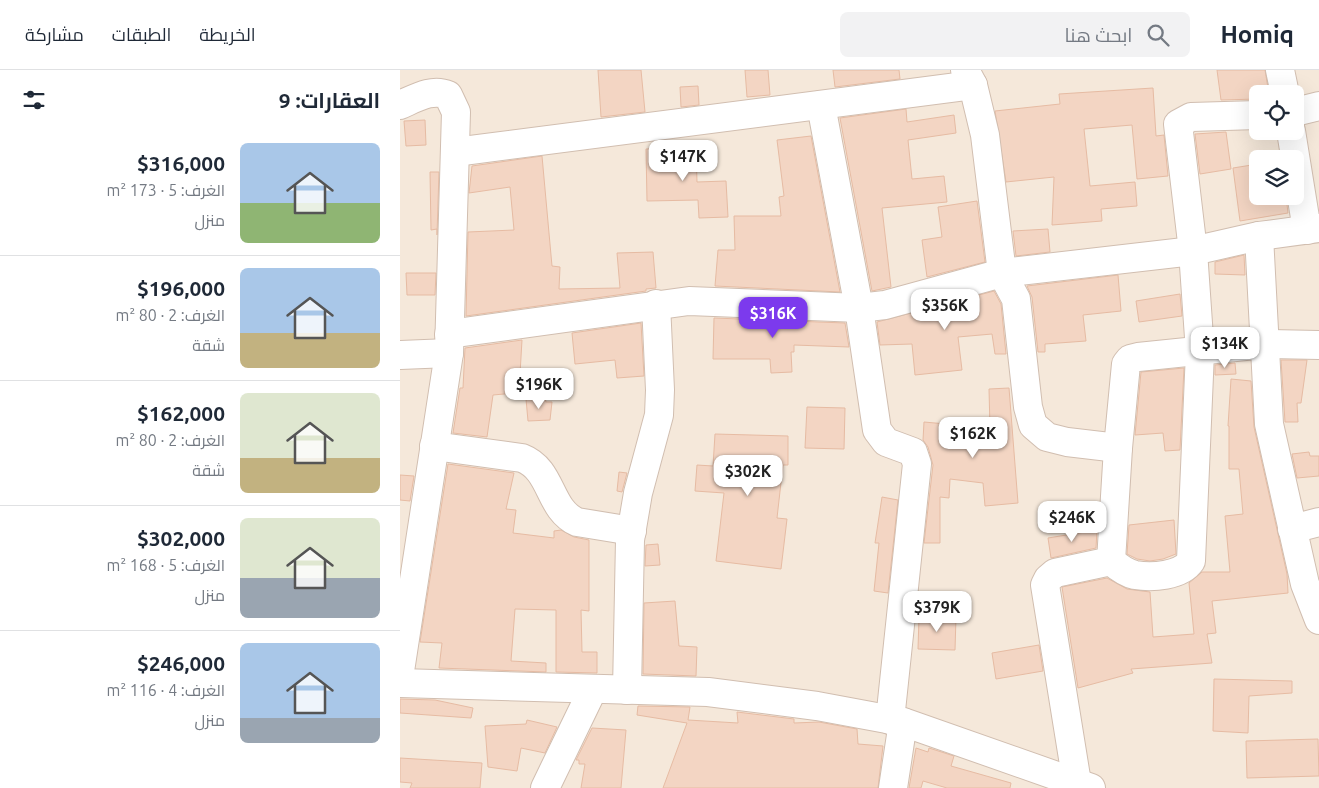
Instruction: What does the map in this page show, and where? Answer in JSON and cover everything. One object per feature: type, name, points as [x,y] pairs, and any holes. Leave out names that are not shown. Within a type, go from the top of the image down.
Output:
[{"type":"street","points":[[1280,70],[1283,85]]},
{"type":"street","points":[[455,152],[821,105],[969,78],[985,135],[1002,273],[1016,299],[1028,407],[1034,425],[1047,437],[1067,442],[1118,448]]},
{"type":"street","points":[[400,105],[427,93],[438,81],[448,95],[456,112],[449,344],[400,671]]},
{"type":"street","points":[[821,105],[859,308],[877,430],[886,442],[913,452],[917,464],[893,788]]},
{"type":"street","points":[[1304,110],[1319,106]]},
{"type":"street","points":[[1111,561],[1122,570],[1136,575],[1175,574],[1186,568],[1190,561],[1200,352],[1193,250],[1178,124],[1191,117],[1249,115]]},
{"type":"street","points":[[400,356],[449,344],[656,304],[698,301],[859,308],[885,305],[1002,273],[1193,250],[1259,236],[1313,229],[1293,140]]},
{"type":"street","points":[[1259,236],[1269,424],[1292,529],[1312,584],[1319,620]]},
{"type":"street","points":[[627,690],[632,531],[638,493],[659,415],[660,390],[656,304]]},
{"type":"street","points":[[1111,561],[1118,448],[1126,364],[1130,359],[1265,344],[1319,345]]},
{"type":"street","points":[[434,446],[522,458],[535,463],[561,510],[570,518],[578,522],[632,531]]},
{"type":"street","points":[[1292,529],[1319,522]]},
{"type":"street","points":[[1084,786],[1045,585],[1048,579],[1055,574],[1111,561]]},
{"type":"street","points":[[400,683],[708,692],[817,706],[897,721],[1084,786]]},
{"type":"street","points":[[545,788],[592,689]]},
{"type":"shaded area","points":[[400,70],[1319,70],[1319,788],[400,788]]},
{"type":"building","points":[[598,70],[641,70],[645,112],[601,117]]},
{"type":"building","points":[[745,70],[768,70],[770,95],[747,97]]},
{"type":"building","points":[[833,70],[899,70],[900,79],[835,87]]},
{"type":"building","points":[[1217,70],[1265,70],[1268,85],[1249,85],[1249,99],[1221,100]]},
{"type":"building","points":[[698,86],[699,105],[681,107],[680,87]]},
{"type":"building","points":[[1153,88],[1156,136],[1164,135],[1168,176],[1137,179],[1132,125],[1084,129],[1090,186],[1135,182],[1137,206],[1101,209],[1102,221],[1052,225],[1054,177],[1006,182],[995,111],[1060,104],[1059,94]]},
{"type":"building","points":[[906,109],[907,122],[954,115],[956,133],[908,140],[912,179],[944,176],[947,202],[882,208],[891,287],[872,291],[840,118]]},
{"type":"building","points":[[425,120],[426,145],[406,146],[404,121]]},
{"type":"building","points":[[1226,132],[1231,169],[1200,174],[1195,134]]},
{"type":"building","points":[[811,136],[840,292],[715,286],[718,250],[735,250],[734,216],[781,216],[779,197],[784,196],[777,140]]},
{"type":"building","points":[[696,148],[697,182],[726,181],[728,217],[699,218],[698,200],[647,201],[646,149]]},
{"type":"building","points":[[542,156],[552,266],[560,267],[559,289],[620,288],[617,253],[653,252],[656,288],[646,289],[646,291],[466,316],[468,232],[514,230],[510,187],[469,193],[472,166]]},
{"type":"building","points":[[1249,165],[1249,205],[1287,205],[1288,213],[1240,221],[1233,168]]},
{"type":"building","points":[[430,172],[439,172],[437,235],[437,229],[431,230]]},
{"type":"building","points":[[977,201],[985,262],[927,277],[922,240],[942,237],[938,207]]},
{"type":"building","points":[[1048,229],[1050,252],[1016,256],[1013,231]]},
{"type":"building","points":[[1244,255],[1245,275],[1215,274],[1215,262]]},
{"type":"building","points":[[406,273],[436,273],[435,295],[407,295]]},
{"type":"building","points":[[1118,275],[1121,311],[1083,315],[1086,341],[1045,344],[1045,352],[1038,352],[1032,297],[1027,286]]},
{"type":"building","points":[[994,291],[1001,304],[1006,354],[995,354],[992,334],[958,337],[962,370],[915,375],[912,344],[880,345],[877,322]]},
{"type":"building","points":[[1180,294],[1182,316],[1139,322],[1136,301]]},
{"type":"building","points":[[714,318],[845,323],[849,347],[794,345],[794,352],[791,352],[792,372],[771,373],[770,359],[713,359]]},
{"type":"building","points":[[641,323],[644,376],[617,378],[615,360],[575,364],[572,333]]},
{"type":"building","points":[[522,340],[520,374],[524,374],[526,392],[493,395],[487,437],[453,433],[460,388],[463,388],[465,348]]},
{"type":"building","points":[[1281,360],[1307,360],[1301,403],[1297,403],[1298,422],[1285,422]]},
{"type":"building","points":[[1235,363],[1236,374],[1215,375],[1215,365]]},
{"type":"building","points":[[1184,368],[1180,450],[1165,451],[1163,433],[1135,435],[1141,372]]},
{"type":"building","points":[[1231,379],[1251,381],[1254,427],[1287,574],[1288,593],[1212,601],[1216,633],[1207,634],[1212,663],[1131,669],[1133,673],[1078,688],[1062,587],[1107,578],[1127,589],[1150,592],[1153,637],[1194,634],[1189,583],[1202,572],[1230,572],[1225,516],[1243,514],[1239,469],[1229,469],[1228,426]]},
{"type":"building","points":[[1009,388],[1018,503],[985,506],[983,483],[950,479],[949,498],[940,497],[940,543],[924,543],[933,465],[928,447],[923,440],[924,422],[990,428],[989,389]]},
{"type":"building","points":[[545,398],[546,402],[552,402],[550,420],[528,421],[526,399]]},
{"type":"building","points":[[807,407],[845,408],[844,449],[805,448]]},
{"type":"building","points":[[715,434],[788,436],[788,465],[783,465],[777,518],[787,519],[781,569],[716,561],[724,493],[695,491],[697,465],[713,466]]},
{"type":"building","points":[[1309,452],[1310,456],[1319,456],[1319,476],[1297,478],[1292,454]]},
{"type":"building","points":[[448,464],[514,473],[506,509],[516,510],[513,533],[554,538],[554,531],[561,530],[574,537],[589,540],[589,611],[581,610],[582,652],[597,652],[597,673],[556,672],[556,610],[515,609],[511,661],[546,663],[546,672],[439,668],[442,643],[420,642]]},
{"type":"building","points":[[619,472],[627,473],[622,492],[617,491]]},
{"type":"building","points":[[400,475],[414,476],[410,501],[400,500]]},
{"type":"building","points":[[882,497],[898,500],[888,593],[874,591],[879,543],[875,543]]},
{"type":"building","points":[[1174,520],[1176,554],[1150,561],[1137,559],[1127,554],[1129,525]]},
{"type":"building","points":[[1097,530],[1096,548],[1051,558],[1048,538]]},
{"type":"building","points":[[658,544],[660,565],[645,566],[646,545]]},
{"type":"building","points":[[675,601],[679,646],[697,647],[696,676],[643,674],[644,603]]},
{"type":"building","points":[[919,617],[956,617],[955,650],[918,649]]},
{"type":"building","points":[[1039,645],[1043,671],[996,679],[992,653]]},
{"type":"building","points":[[1214,679],[1292,681],[1292,693],[1249,696],[1248,733],[1213,731]]},
{"type":"building","points":[[400,699],[435,700],[473,708],[471,718],[400,713]]},
{"type":"building","points":[[638,706],[690,707],[688,720],[738,723],[737,712],[794,719],[794,723],[819,722],[857,729],[858,744],[883,746],[878,788],[663,788],[687,723],[637,715]]},
{"type":"building","points":[[527,720],[557,727],[545,753],[521,748],[517,771],[488,767],[485,726],[526,724]]},
{"type":"building","points":[[592,728],[626,730],[621,788],[581,788],[585,764],[579,764],[579,760],[576,760]]},
{"type":"building","points":[[1318,739],[1319,776],[1247,778],[1246,741]]},
{"type":"building","points":[[916,748],[928,752],[929,748],[954,756],[951,766],[1011,783],[1010,788],[947,788],[923,781],[921,788],[909,788]]},
{"type":"building","points":[[400,758],[482,763],[480,788],[410,788],[412,783],[400,782]]}]
